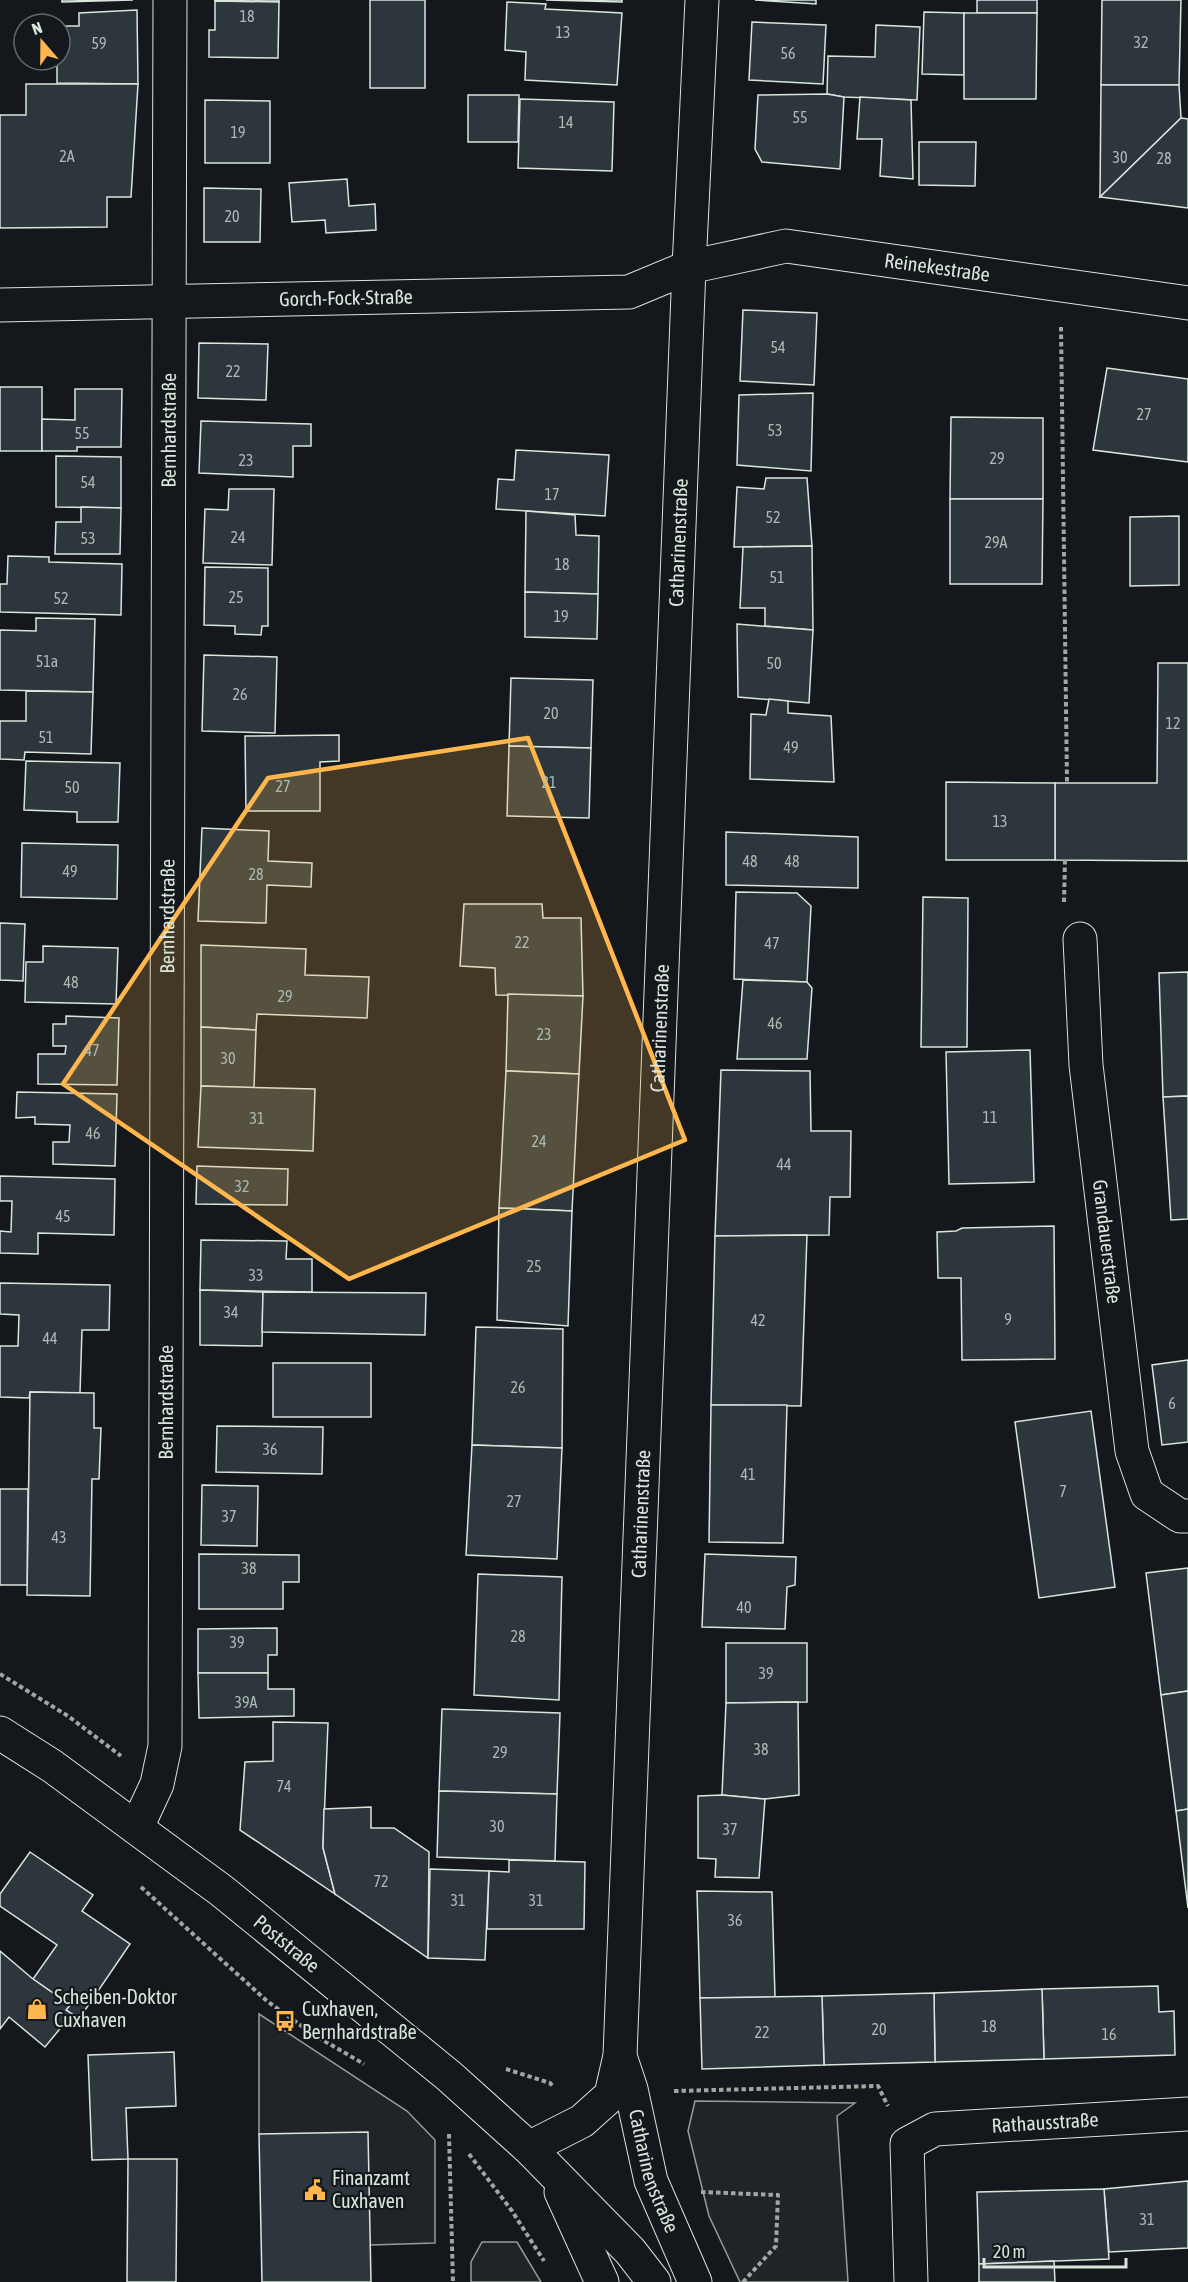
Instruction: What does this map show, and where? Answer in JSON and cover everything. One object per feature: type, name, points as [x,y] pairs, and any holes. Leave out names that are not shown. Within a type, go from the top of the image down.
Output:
[{"type":"street","name":"Bernhardstraße","points":[[137,1827],[157,1784],[165,1746],[170,0]]},
{"type":"street","name":"Catharinenstraße","points":[[529,2148],[582,2121],[610,2095],[620,2056],[689,267],[702,0]]},
{"type":"street","name":"Reinekestraße","points":[[689,267],[786,246],[1188,303]]},
{"type":"street","name":"Gorch-Fock-Straße","points":[[0,305],[629,292],[689,267]]},
{"type":"street","name":"Grandauerstraße","points":[[1080,939],[1086,1065],[1132,1451],[1147,1494],[1180,1516],[1188,1516]]},
{"type":"street","name":"Poststraße","points":[[0,1733],[52,1766],[137,1827],[222,1891],[348,1992],[529,2148],[630,2251],[654,2282]]},
{"type":"street","name":"Catharinenstraße","points":[[620,2056],[631,2089],[651,2181],[695,2282]]},
{"type":"street","name":"Rathausstraße","points":[[907,2144],[935,2129],[1188,2114]]},
{"type":"street","points":[[907,2144],[911,2282]]},
{"type":"street","name":"Poststraße","points":[[555,2176],[602,2282]]},
{"type":"path","points":[[1060,284],[1067,782]]},
{"type":"path","points":[[133,1880],[267,2001],[314,2035],[369,2067]]},
{"type":"path","points":[[665,2091],[878,2086],[907,2144]]},
{"type":"path","points":[[453,2282],[449,2127],[456,2136]]},
{"type":"path","points":[[463,2146],[512,2211],[546,2264]]},
{"type":"path","points":[[695,2192],[778,2195],[776,2246],[743,2282]]},
{"type":"highlighted area","points":[[528,738],[685,1140],[349,1279],[63,1084],[268,778]]},
{"type":"shaded area","points":[[259,2014],[407,2111],[435,2140],[435,2243],[370,2245],[259,2134]]},
{"type":"shaded area","points":[[695,2101],[855,2103],[837,2116],[848,2282],[740,2282],[709,2216],[688,2131]]},
{"type":"shaded area","points":[[482,2242],[517,2242],[541,2282],[471,2282],[471,2262]]},
{"type":"building","points":[[62,0],[133,0],[62,2]]},
{"type":"building","points":[[279,0],[279,2],[215,1]]},
{"type":"building","points":[[370,0],[425,0],[425,88],[370,88]]},
{"type":"building","points":[[546,0],[622,0],[622,2]]},
{"type":"building","points":[[755,0],[816,0],[816,4]]},
{"type":"building","points":[[977,0],[1037,0],[1037,13],[977,13]]},
{"type":"building","points":[[1102,0],[1181,0],[1179,85],[1101,85]]},
{"type":"building","points":[[215,1],[279,2],[278,58],[209,57],[209,30],[215,30]]},
{"type":"building","points":[[507,2],[546,4],[545,9],[622,13],[617,85],[525,80],[526,52],[505,50]]},
{"type":"building","points":[[137,10],[138,84],[57,83],[57,72],[72,72],[72,26],[79,26],[79,13]]},
{"type":"building","points":[[924,12],[964,13],[964,75],[922,74]]},
{"type":"building","points":[[964,13],[1037,13],[1036,99],[964,99]]},
{"type":"building","points":[[752,22],[826,25],[823,84],[749,80]]},
{"type":"building","points":[[876,25],[920,27],[917,100],[844,97],[827,94],[828,56],[875,57]]},
{"type":"building","points":[[26,84],[138,84],[131,197],[107,197],[107,227],[0,228],[0,115],[26,115]]},
{"type":"building","points":[[1101,85],[1179,85],[1181,118],[1100,197]]},
{"type":"building","points":[[827,94],[844,97],[840,169],[762,162],[755,149],[758,95]]},
{"type":"building","points":[[468,95],[519,95],[518,142],[468,142]]},
{"type":"building","points":[[860,97],[911,100],[913,179],[880,176],[882,139],[857,139]]},
{"type":"building","points":[[520,99],[614,102],[612,171],[518,168]]},
{"type":"building","points":[[205,100],[270,101],[270,163],[205,163]]},
{"type":"building","points":[[1181,118],[1188,119],[1188,208],[1100,197]]},
{"type":"building","points":[[919,142],[976,142],[975,186],[919,185]]},
{"type":"building","points":[[347,179],[349,206],[375,204],[376,230],[326,233],[325,220],[292,222],[289,183]]},
{"type":"building","points":[[204,188],[261,189],[260,242],[204,242]]},
{"type":"building","points":[[743,310],[817,313],[814,385],[740,381]]},
{"type":"building","points":[[199,343],[268,344],[266,400],[198,398]]},
{"type":"building","points":[[1107,368],[1188,379],[1188,462],[1093,450]]},
{"type":"building","points":[[0,387],[42,387],[42,451],[0,451]]},
{"type":"building","points":[[75,389],[122,389],[121,447],[77,447],[77,451],[42,451],[42,419],[75,420]]},
{"type":"building","points":[[813,393],[811,471],[737,465],[739,395]]},
{"type":"building","points":[[951,417],[1043,418],[1043,499],[950,499]]},
{"type":"building","points":[[201,421],[311,424],[311,446],[293,446],[293,477],[199,473]]},
{"type":"building","points":[[516,450],[609,455],[605,516],[496,509],[498,479],[514,480]]},
{"type":"building","points":[[56,456],[121,457],[121,508],[56,507]]},
{"type":"building","points":[[766,478],[807,478],[812,546],[734,547],[737,487],[764,489]]},
{"type":"building","points":[[229,489],[274,489],[272,565],[203,563],[205,509],[228,510]]},
{"type":"building","points":[[950,499],[1043,499],[1042,584],[950,584]]},
{"type":"building","points":[[81,507],[121,508],[120,554],[55,554],[56,522],[81,522]]},
{"type":"building","points":[[526,511],[575,515],[576,535],[599,536],[598,594],[525,592]]},
{"type":"building","points":[[1179,516],[1179,585],[1130,586],[1130,517]]},
{"type":"building","points":[[812,546],[813,630],[765,626],[765,608],[740,608],[743,547]]},
{"type":"building","points":[[8,556],[49,557],[49,562],[122,564],[121,615],[0,612],[0,584],[7,584]]},
{"type":"building","points":[[205,567],[268,568],[268,626],[262,626],[261,635],[235,634],[235,626],[204,625]]},
{"type":"building","points":[[525,592],[598,594],[597,639],[525,637]]},
{"type":"building","points":[[36,618],[95,619],[93,692],[0,690],[0,630],[36,631]]},
{"type":"building","points":[[737,624],[813,630],[809,703],[738,697]]},
{"type":"building","points":[[204,655],[277,657],[275,733],[202,731]]},
{"type":"building","points":[[1158,663],[1188,663],[1188,861],[1055,860],[1055,783],[1157,783]]},
{"type":"building","points":[[511,678],[593,680],[591,748],[509,746]]},
{"type":"building","points":[[26,691],[93,692],[91,754],[25,752],[24,760],[0,759],[0,721],[26,721]]},
{"type":"building","points":[[769,699],[788,701],[788,713],[831,716],[834,782],[750,779],[751,714],[766,715]]},
{"type":"building","points":[[339,735],[339,761],[320,762],[320,811],[246,811],[245,736]]},
{"type":"building","points":[[509,746],[591,748],[589,818],[507,816]]},
{"type":"building","points":[[26,761],[120,763],[118,822],[77,822],[77,812],[24,810]]},
{"type":"building","points":[[946,782],[1055,783],[1055,860],[946,860]]},
{"type":"building","points":[[202,828],[269,831],[268,861],[312,863],[311,887],[267,885],[266,923],[198,921]]},
{"type":"building","points":[[726,832],[858,837],[858,888],[726,885]]},
{"type":"building","points":[[22,843],[118,845],[117,899],[21,897]]},
{"type":"building","points":[[736,892],[797,893],[811,906],[807,982],[734,979]]},
{"type":"building","points":[[923,897],[968,898],[967,1047],[921,1047]]},
{"type":"building","points":[[464,904],[542,904],[543,918],[581,918],[583,996],[496,995],[495,968],[460,966]]},
{"type":"building","points":[[0,923],[25,924],[23,981],[0,980]]},
{"type":"building","points":[[201,945],[306,949],[305,975],[369,977],[367,1018],[257,1014],[256,1030],[201,1027]]},
{"type":"building","points":[[43,946],[118,948],[116,1004],[25,1002],[26,962],[43,962]]},
{"type":"building","points":[[1188,972],[1188,1096],[1163,1097],[1159,973]]},
{"type":"building","points":[[743,980],[807,982],[812,988],[807,1059],[737,1059]]},
{"type":"building","points":[[508,994],[583,996],[579,1074],[506,1071]]},
{"type":"building","points":[[66,1016],[119,1018],[117,1085],[38,1084],[38,1054],[65,1054],[66,1046],[53,1046],[53,1024],[66,1024]]},
{"type":"building","points":[[201,1027],[256,1030],[254,1088],[201,1086]]},
{"type":"building","points":[[1030,1050],[1034,1182],[949,1184],[946,1052]]},
{"type":"building","points":[[721,1070],[810,1071],[811,1131],[851,1131],[850,1197],[830,1197],[829,1235],[715,1236]]},
{"type":"building","points":[[506,1071],[579,1074],[572,1211],[499,1208]]},
{"type":"building","points":[[201,1086],[315,1089],[313,1151],[198,1147]]},
{"type":"building","points":[[17,1092],[117,1094],[115,1166],[53,1164],[53,1142],[69,1142],[70,1125],[35,1124],[35,1117],[16,1118]]},
{"type":"building","points":[[1188,1096],[1188,1219],[1171,1220],[1163,1097]]},
{"type":"building","points":[[197,1166],[288,1169],[287,1205],[196,1204]]},
{"type":"building","points":[[0,1176],[115,1179],[114,1235],[38,1233],[38,1254],[0,1253],[0,1231],[11,1232],[12,1201],[0,1201]]},
{"type":"building","points":[[499,1208],[572,1211],[568,1326],[497,1320]]},
{"type":"building","points":[[1054,1226],[1055,1359],[962,1360],[961,1278],[938,1278],[937,1232],[956,1231],[962,1228]]},
{"type":"building","points":[[807,1235],[801,1406],[711,1405],[715,1236]]},
{"type":"building","points":[[201,1240],[287,1241],[286,1259],[312,1259],[312,1292],[200,1290]]},
{"type":"building","points":[[0,1283],[110,1285],[109,1330],[82,1330],[80,1393],[30,1392],[29,1398],[0,1397],[0,1346],[18,1346],[19,1315],[0,1314]]},
{"type":"building","points":[[200,1290],[263,1292],[262,1346],[200,1345]]},
{"type":"building","points":[[263,1292],[426,1293],[425,1335],[262,1332]]},
{"type":"building","points":[[476,1327],[563,1329],[562,1448],[472,1445]]},
{"type":"building","points":[[1188,1360],[1188,1442],[1162,1445],[1152,1365]]},
{"type":"building","points":[[273,1363],[371,1363],[371,1417],[273,1417]]},
{"type":"building","points":[[30,1392],[94,1393],[94,1428],[101,1428],[99,1479],[92,1479],[90,1596],[27,1595]]},
{"type":"building","points":[[711,1405],[787,1405],[783,1543],[709,1542]]},
{"type":"building","points":[[1091,1411],[1115,1587],[1039,1598],[1015,1422]]},
{"type":"building","points":[[217,1426],[323,1427],[322,1474],[216,1472]]},
{"type":"building","points":[[472,1445],[562,1448],[557,1559],[466,1555]]},
{"type":"building","points":[[202,1485],[258,1486],[257,1546],[201,1545]]},
{"type":"building","points":[[0,1489],[28,1489],[27,1585],[0,1585]]},
{"type":"building","points":[[199,1554],[299,1555],[299,1582],[283,1582],[283,1609],[199,1609]]},
{"type":"building","points":[[705,1554],[796,1557],[795,1585],[787,1587],[785,1629],[702,1627]]},
{"type":"building","points":[[1188,1568],[1188,1691],[1161,1695],[1146,1573]]},
{"type":"building","points":[[478,1574],[562,1577],[559,1700],[474,1695]]},
{"type":"building","points":[[277,1628],[277,1655],[268,1655],[268,1673],[198,1673],[198,1629]]},
{"type":"building","points":[[726,1643],[807,1643],[807,1702],[726,1703]]},
{"type":"building","points":[[198,1673],[268,1673],[268,1689],[294,1689],[294,1716],[199,1718]]},
{"type":"building","points":[[1188,1691],[1188,1809],[1176,1811],[1161,1695]]},
{"type":"building","points":[[798,1702],[799,1795],[765,1799],[722,1795],[726,1703]]},
{"type":"building","points":[[442,1709],[560,1713],[557,1794],[439,1791]]},
{"type":"building","points":[[273,1722],[328,1723],[323,1848],[335,1894],[240,1830],[245,1762],[273,1761]]},
{"type":"building","points":[[439,1791],[557,1794],[555,1861],[437,1857]]},
{"type":"building","points":[[722,1795],[765,1799],[759,1878],[715,1877],[716,1859],[698,1858],[698,1796]]},
{"type":"building","points":[[371,1807],[371,1828],[394,1828],[429,1852],[428,1958],[335,1894],[323,1848],[324,1809]]},
{"type":"building","points":[[1188,1809],[1188,1908],[1176,1811]]},
{"type":"building","points":[[30,1852],[93,1895],[82,1911],[130,1944],[79,2019],[66,2010],[70,2005],[33,1979],[57,1945],[0,1906],[0,1894]]},
{"type":"building","points":[[509,1860],[585,1862],[584,1929],[487,1929],[489,1871],[509,1872]]},
{"type":"building","points":[[430,1869],[489,1871],[485,1960],[428,1958]]},
{"type":"building","points":[[697,1891],[772,1892],[775,1997],[700,1998]]},
{"type":"building","points":[[0,1951],[33,1979],[70,2005],[66,2010],[72,2014],[45,2047],[9,2017],[0,2029]]},
{"type":"building","points":[[1158,1986],[1159,2012],[1174,2011],[1175,2055],[1044,2059],[1042,1989]]},
{"type":"building","points":[[1042,1989],[1044,2059],[935,2062],[934,1993]]},
{"type":"building","points":[[934,1993],[935,2062],[824,2065],[822,1996]]},
{"type":"building","points":[[822,1996],[824,2065],[702,2069],[700,1998]]},
{"type":"building","points":[[174,2052],[176,2106],[126,2108],[128,2159],[92,2160],[88,2055]]},
{"type":"building","name":"Finanzamt Cuxhaven","points":[[368,2132],[371,2282],[262,2282],[259,2134]]},
{"type":"building","points":[[128,2159],[177,2159],[176,2282],[127,2282]]},
{"type":"building","points":[[1188,2181],[1188,2248],[1109,2252],[1104,2189]]},
{"type":"building","points":[[1104,2189],[1109,2259],[979,2264],[977,2192]]},
{"type":"building","points":[[1054,2261],[1055,2282],[979,2282],[979,2264]]},
{"type":"place","name":"Scheiben-Doktor Cuxhaven","points":[[37,2009]]},
{"type":"place","name":"Cuxhaven, Bernhardstraße","points":[[285,2021]]},
{"type":"place","name":"Finanzamt Cuxhaven","points":[[315,2190]]}]
